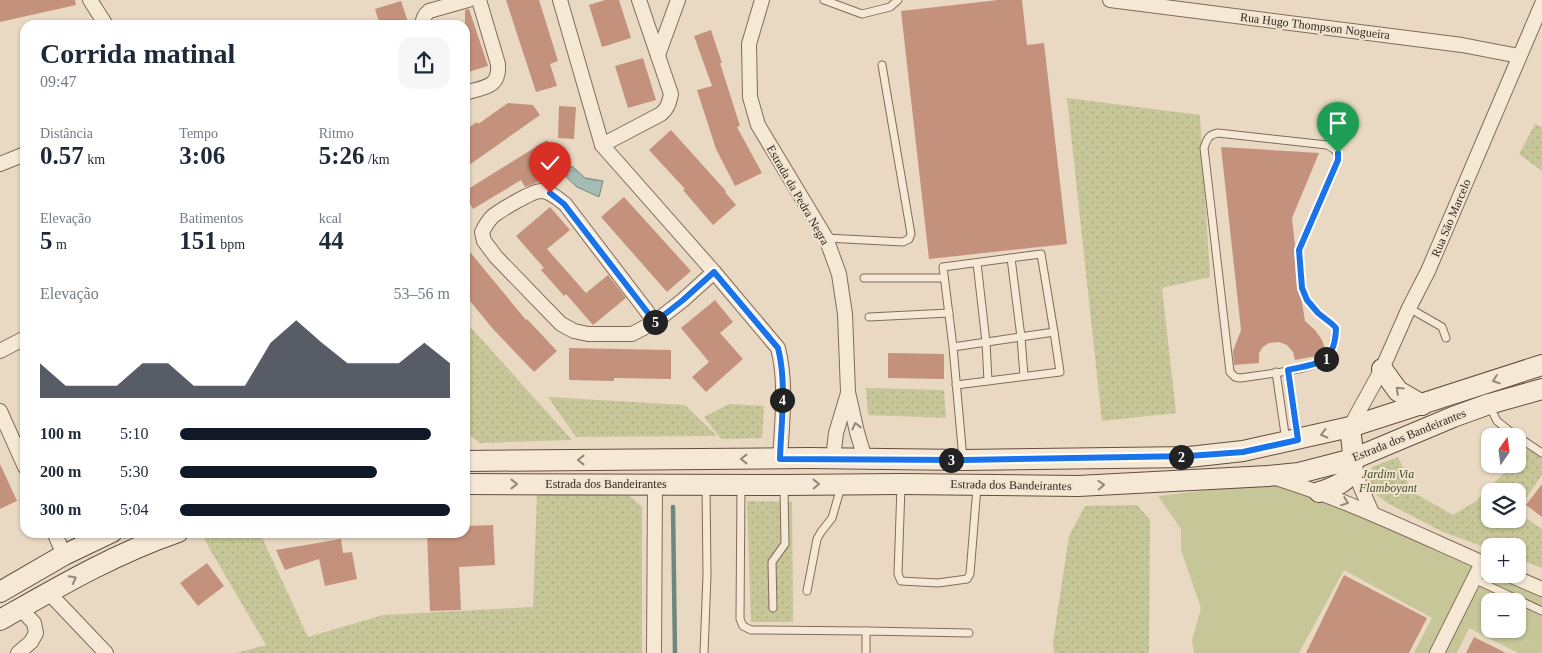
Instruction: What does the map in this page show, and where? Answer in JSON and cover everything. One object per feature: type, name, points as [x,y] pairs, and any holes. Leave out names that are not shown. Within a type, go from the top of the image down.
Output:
[{"type":"main road","name":"Estrada dos Bandeirantes","points":[[470,461],[963,460],[1189,456],[1243,452],[1350,427],[1422,405],[1542,364]]},
{"type":"main road","points":[[1382,369],[1398,391],[1422,405]]},
{"type":"main road","name":"Estrada dos Bandeirantes","points":[[470,484],[977,484],[1078,486],[1268,476],[1299,473],[1353,459],[1441,421],[1542,388]]},
{"type":"main road","points":[[1318,492],[1334,488],[1347,479],[1353,459],[1350,427]]},
{"type":"main road","points":[[0,592],[64,555],[99,538]]},
{"type":"main road","points":[[0,620],[74,577],[162,538]]},
{"type":"street","points":[[90,0],[103,20]]},
{"type":"street","points":[[423,20],[429,11],[468,0]]},
{"type":"street","points":[[470,91],[492,84],[498,78],[499,73],[479,0]]},
{"type":"street","points":[[560,0],[602,145],[778,348],[782,362],[783,377],[780,459]]},
{"type":"street","points":[[602,145],[667,110],[670,94],[639,0]]},
{"type":"street","points":[[658,55],[678,0]]},
{"type":"street","name":"Estrada da Pedra Negra","points":[[762,0],[750,44],[750,97],[758,125],[826,238],[839,274],[846,314],[848,392],[865,459]]},
{"type":"street","name":"Rua Hugo Thompson Nogueira","points":[[1110,0],[1462,45],[1519,56]]},
{"type":"street","name":"Rua São Marcelo","points":[[1350,427],[1382,369],[1428,271],[1542,4]]},
{"type":"street","points":[[0,164],[20,156]]},
{"type":"street","points":[[655,322],[564,204],[550,193],[540,191],[526,196],[493,217],[485,225],[482,232],[484,241],[496,257],[561,324],[574,331],[588,334],[632,334],[655,322],[714,272]]},
{"type":"street","points":[[0,351],[20,341]]},
{"type":"street","name":"Estrada da Pedra Negra","points":[[833,459],[836,433],[848,392]]},
{"type":"street","points":[[0,411],[20,457]]},
{"type":"street","points":[[1353,459],[1359,483],[1372,514]]},
{"type":"street","points":[[1268,476],[1318,492],[1481,562]]},
{"type":"street","points":[[654,653],[655,484]]},
{"type":"street","points":[[57,538],[64,555]]},
{"type":"street","points":[[1437,653],[1474,579],[1481,570]]},
{"type":"street","points":[[1526,583],[1542,590]]},
{"type":"street","points":[[48,592],[106,653]]},
{"type":"street","points":[[18,653],[31,642],[36,633],[34,623],[20,608]]},
{"type":"lane","points":[[824,0],[862,14],[890,7],[898,0]]},
{"type":"lane","points":[[826,238],[903,242],[911,234],[882,64]]},
{"type":"lane","points":[[1218,133],[1327,145],[1338,153],[1338,160],[1299,250],[1302,288],[1307,300],[1318,313],[1336,328],[1331,353],[1326,360],[1288,370],[1240,378],[1235,377],[1230,372],[1204,148],[1208,137],[1212,134],[1218,133]]},
{"type":"lane","points":[[956,384],[1060,372],[1041,254],[943,267],[953,347],[956,384],[963,460]]},
{"type":"lane","points":[[1011,258],[1024,376]]},
{"type":"lane","points":[[977,263],[986,342],[988,381]]},
{"type":"lane","points":[[864,278],[944,278]]},
{"type":"lane","points":[[1409,308],[1442,327],[1446,338]]},
{"type":"lane","points":[[869,317],[949,313]]},
{"type":"lane","points":[[953,347],[1054,332]]},
{"type":"lane","points":[[1288,370],[1292,441]]},
{"type":"lane","points":[[1276,372],[1292,441]]},
{"type":"lane","points":[[1489,404],[1497,421],[1506,428]]},
{"type":"lane","points":[[1526,443],[1542,454]]},
{"type":"lane","points":[[704,653],[707,575],[706,484]]},
{"type":"lane","points":[[741,484],[740,619],[743,626],[750,630],[969,634]]},
{"type":"lane","points":[[806,591],[817,539],[836,509],[841,484]]},
{"type":"lane","points":[[901,484],[898,574],[901,581],[938,583],[967,579],[970,574],[977,484]]},
{"type":"lane","points":[[773,608],[772,562],[785,544],[784,485]]},
{"type":"lane","points":[[1474,579],[1542,611]]},
{"type":"lane","points":[[866,631],[866,653]]},
{"type":"green space","points":[[1067,98],[1200,115],[1210,277],[1162,288],[1176,413],[1102,421]]},
{"type":"green space","points":[[1535,124],[1542,127],[1542,171],[1519,154]]},
{"type":"green space","points":[[470,327],[572,440],[480,443],[470,436]]},
{"type":"green space","points":[[866,388],[944,390],[946,418],[868,415]]},
{"type":"green space","points":[[548,397],[685,405],[717,436],[576,437]]},
{"type":"green space","points":[[729,404],[764,406],[762,438],[721,439],[704,417]]},
{"type":"green space","name":"Jardim Via Flamboyant","points":[[1529,447],[1542,458],[1542,475],[1526,498],[1526,483],[1494,483],[1504,473],[1526,473],[1526,450]]},
{"type":"green space","name":"Jardim Via Flamboyant","points":[[1398,457],[1405,471],[1409,490],[1453,515],[1475,502],[1481,496],[1481,528],[1526,528],[1526,518],[1542,529],[1542,568],[1526,562],[1526,538],[1481,538],[1481,546],[1443,532],[1389,504],[1368,489],[1372,467]]},
{"type":"green space","points":[[1244,486],[1276,486],[1324,498],[1481,568],[1481,583],[1514,583],[1542,596],[1542,653],[1518,653],[1489,638],[1526,638],[1526,593],[1481,593],[1481,634],[1469,628],[1457,653],[1414,653],[1432,618],[1344,570],[1299,653],[1194,653],[1192,640],[1201,608],[1181,550],[1181,529],[1158,496]]},
{"type":"green space","points":[[537,493],[630,496],[642,507],[642,653],[236,653],[266,645],[204,539],[262,538],[308,637],[383,615],[533,607]]},
{"type":"green space","points":[[747,501],[792,502],[793,622],[751,622]]},
{"type":"green space","points":[[1137,505],[1150,520],[1149,653],[1054,653],[1053,642],[1069,536],[1085,506]]},
{"type":"water","points":[[572,166],[585,178],[603,181],[599,197],[577,187],[563,174]]},
{"type":"building","points":[[0,0],[75,0],[76,5],[0,22]]},
{"type":"building","points":[[506,0],[539,0],[558,61],[550,64],[557,86],[536,92]]},
{"type":"building","points":[[605,0],[619,0],[631,38],[602,47],[589,5]]},
{"type":"building","points":[[998,0],[1022,0],[1027,45],[1044,43],[1067,244],[929,259],[901,11]]},
{"type":"building","points":[[401,1],[407,20],[378,20],[375,9]]},
{"type":"building","points":[[469,9],[488,66],[470,71],[470,20],[465,20],[465,10]]},
{"type":"building","points":[[711,30],[740,126],[737,127],[762,173],[735,186],[716,149],[697,90],[712,86],[694,36]]},
{"type":"building","points":[[643,58],[656,100],[628,108],[615,66]]},
{"type":"building","points":[[508,103],[533,105],[540,115],[470,164],[470,127],[477,122],[478,124]]},
{"type":"building","points":[[559,106],[576,107],[574,139],[558,138]]},
{"type":"building","points":[[671,130],[726,191],[736,205],[713,225],[683,190],[685,189],[649,150]]},
{"type":"building","points":[[547,140],[564,166],[536,183],[525,187],[521,180],[473,209],[470,204],[470,188]]},
{"type":"building","points":[[1221,147],[1319,153],[1292,218],[1297,288],[1302,302],[1305,321],[1322,340],[1326,351],[1322,355],[1295,360],[1293,352],[1287,345],[1279,342],[1269,343],[1259,353],[1259,363],[1234,365],[1233,351],[1241,330]]},
{"type":"building","points":[[624,197],[691,271],[667,292],[601,217]]},
{"type":"building","points":[[550,207],[570,230],[547,249],[586,293],[608,275],[626,298],[593,325],[566,294],[564,296],[541,270],[544,268],[516,236]]},
{"type":"building","points":[[470,252],[526,320],[557,351],[534,372],[493,329],[470,301]]},
{"type":"building","points":[[715,300],[733,322],[720,333],[743,359],[706,392],[692,377],[709,362],[681,328]]},
{"type":"building","points":[[569,348],[671,350],[671,379],[614,378],[614,381],[569,380]]},
{"type":"building","points":[[888,353],[944,354],[944,379],[888,378]]},
{"type":"building","points":[[0,464],[17,501],[0,509]]},
{"type":"building","points":[[1542,484],[1542,517],[1526,505]]},
{"type":"building","points":[[493,525],[495,565],[459,567],[461,610],[430,611],[427,538],[470,538],[470,526]]},
{"type":"building","points":[[341,539],[343,553],[352,552],[357,579],[325,586],[319,559],[285,570],[276,550]]},
{"type":"building","points":[[207,563],[224,586],[198,606],[180,583]]},
{"type":"building","points":[[1344,575],[1427,618],[1409,653],[1306,653]]},
{"type":"building","points":[[1474,637],[1506,653],[1466,653]]},
{"type":"waterway","points":[[673,507],[675,653]]},
{"type":"route","points":[[550,193],[564,204],[655,322],[714,272],[768,334],[778,348],[782,362],[780,459],[963,460],[1189,456],[1243,452],[1298,440],[1288,370],[1326,360],[1331,353],[1336,328],[1318,313],[1307,300],[1302,288],[1299,250],[1338,160],[1338,153]]}]
